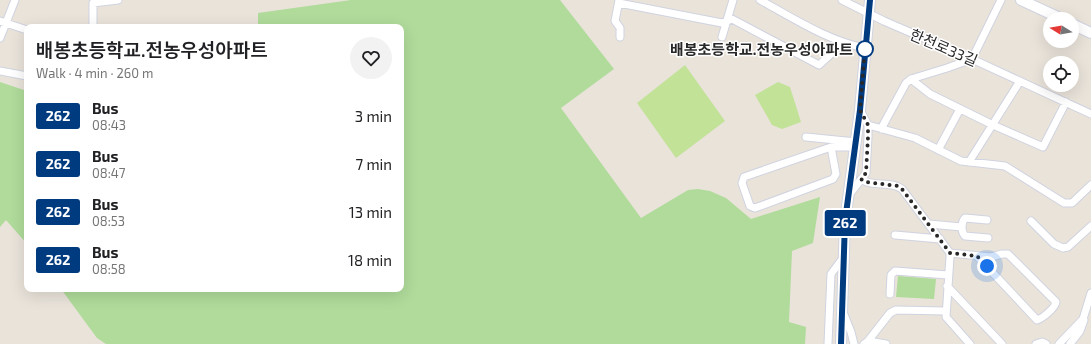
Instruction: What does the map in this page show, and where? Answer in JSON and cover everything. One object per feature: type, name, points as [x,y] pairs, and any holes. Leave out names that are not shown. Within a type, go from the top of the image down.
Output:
[{"type":"main road","points":[[841,344],[843,258],[848,197],[860,110],[870,0]]},
{"type":"main road","points":[[1021,0],[1047,12]]},
{"type":"main road","points":[[1079,27],[1091,33]]},
{"type":"street","points":[[0,38],[3,22],[15,0]]},
{"type":"street","points":[[93,24],[93,3],[118,0]]},
{"type":"street","points":[[722,37],[733,0]]},
{"type":"street","points":[[760,0],[833,39],[865,48]]},
{"type":"street","name":"한천로33길","points":[[842,0],[1091,114]]},
{"type":"street","points":[[881,130],[906,83],[911,79],[972,59],[1001,0]]},
{"type":"street","points":[[620,37],[620,28],[615,22],[619,1],[722,23],[732,19],[819,65],[843,43]]},
{"type":"street","points":[[3,22],[24,29]]},
{"type":"street","points":[[0,71],[24,75]]},
{"type":"street","points":[[911,79],[930,94],[960,110],[1043,147],[1066,102]]},
{"type":"street","points":[[969,162],[1020,81]]},
{"type":"street","points":[[848,197],[866,173],[868,125],[860,110]]},
{"type":"street","points":[[938,150],[960,110]]},
{"type":"street","points":[[868,125],[881,130],[911,137],[958,160],[1005,166],[1067,204],[1076,201],[1091,185]]},
{"type":"street","points":[[806,137],[855,144]]},
{"type":"street","points":[[831,147],[836,174],[833,179],[755,208],[750,206],[742,183],[744,177],[831,147],[855,144]]},
{"type":"street","points":[[861,179],[866,182],[898,186],[902,189],[950,253],[945,311],[946,316],[948,321],[970,344]]},
{"type":"street","points":[[987,220],[965,218],[963,221],[962,233],[965,236],[988,238]]},
{"type":"street","points":[[1031,221],[1054,244],[1062,248],[1068,247],[1091,226]]},
{"type":"street","points":[[929,224],[962,227]]},
{"type":"street","points":[[895,235],[940,239]]},
{"type":"street","points":[[950,253],[991,257],[1008,254],[1056,302],[1056,305],[1037,320],[977,256]]},
{"type":"street","points":[[828,344],[832,274],[843,258]]},
{"type":"street","points":[[890,294],[891,275],[895,271],[948,275]]},
{"type":"street","points":[[947,286],[1002,344]]},
{"type":"street","points":[[1070,344],[1082,328],[1083,319],[1091,293]]},
{"type":"street","points":[[842,308],[854,344]]},
{"type":"street","points":[[866,342],[890,313],[896,310],[945,311]]},
{"type":"street","points":[[1059,344],[1083,319]]},
{"type":"street","points":[[866,342],[886,344]]},
{"type":"street","points":[[1036,344],[1042,342],[1046,344]]},
{"type":"green space","points":[[351,0],[560,0],[614,69],[561,108],[641,218],[688,190],[698,189],[710,191],[726,198],[751,219],[820,197],[813,243],[792,251],[789,322],[806,327],[805,344],[106,344],[97,338],[63,292],[404,292],[404,24],[258,24],[258,13]]},
{"type":"green space","points":[[685,65],[725,121],[676,158],[637,103]]},
{"type":"green space","points":[[0,82],[24,90],[24,241],[6,220],[0,227]]},
{"type":"green space","points":[[778,82],[790,87],[801,122],[782,129],[772,125],[755,95]]},
{"type":"green space","points":[[898,276],[936,279],[934,299],[896,297]]},
{"type":"bus line","name":"262","points":[[841,344],[845,221],[860,110],[870,0]]},
{"type":"place","name":"배봉초등학교.전농우성아파트","points":[[865,49]]},
{"type":"route","points":[[865,49],[860,110],[868,125],[868,137],[866,173],[861,179],[866,182],[898,186],[902,189],[950,253],[977,256],[987,266]]}]
